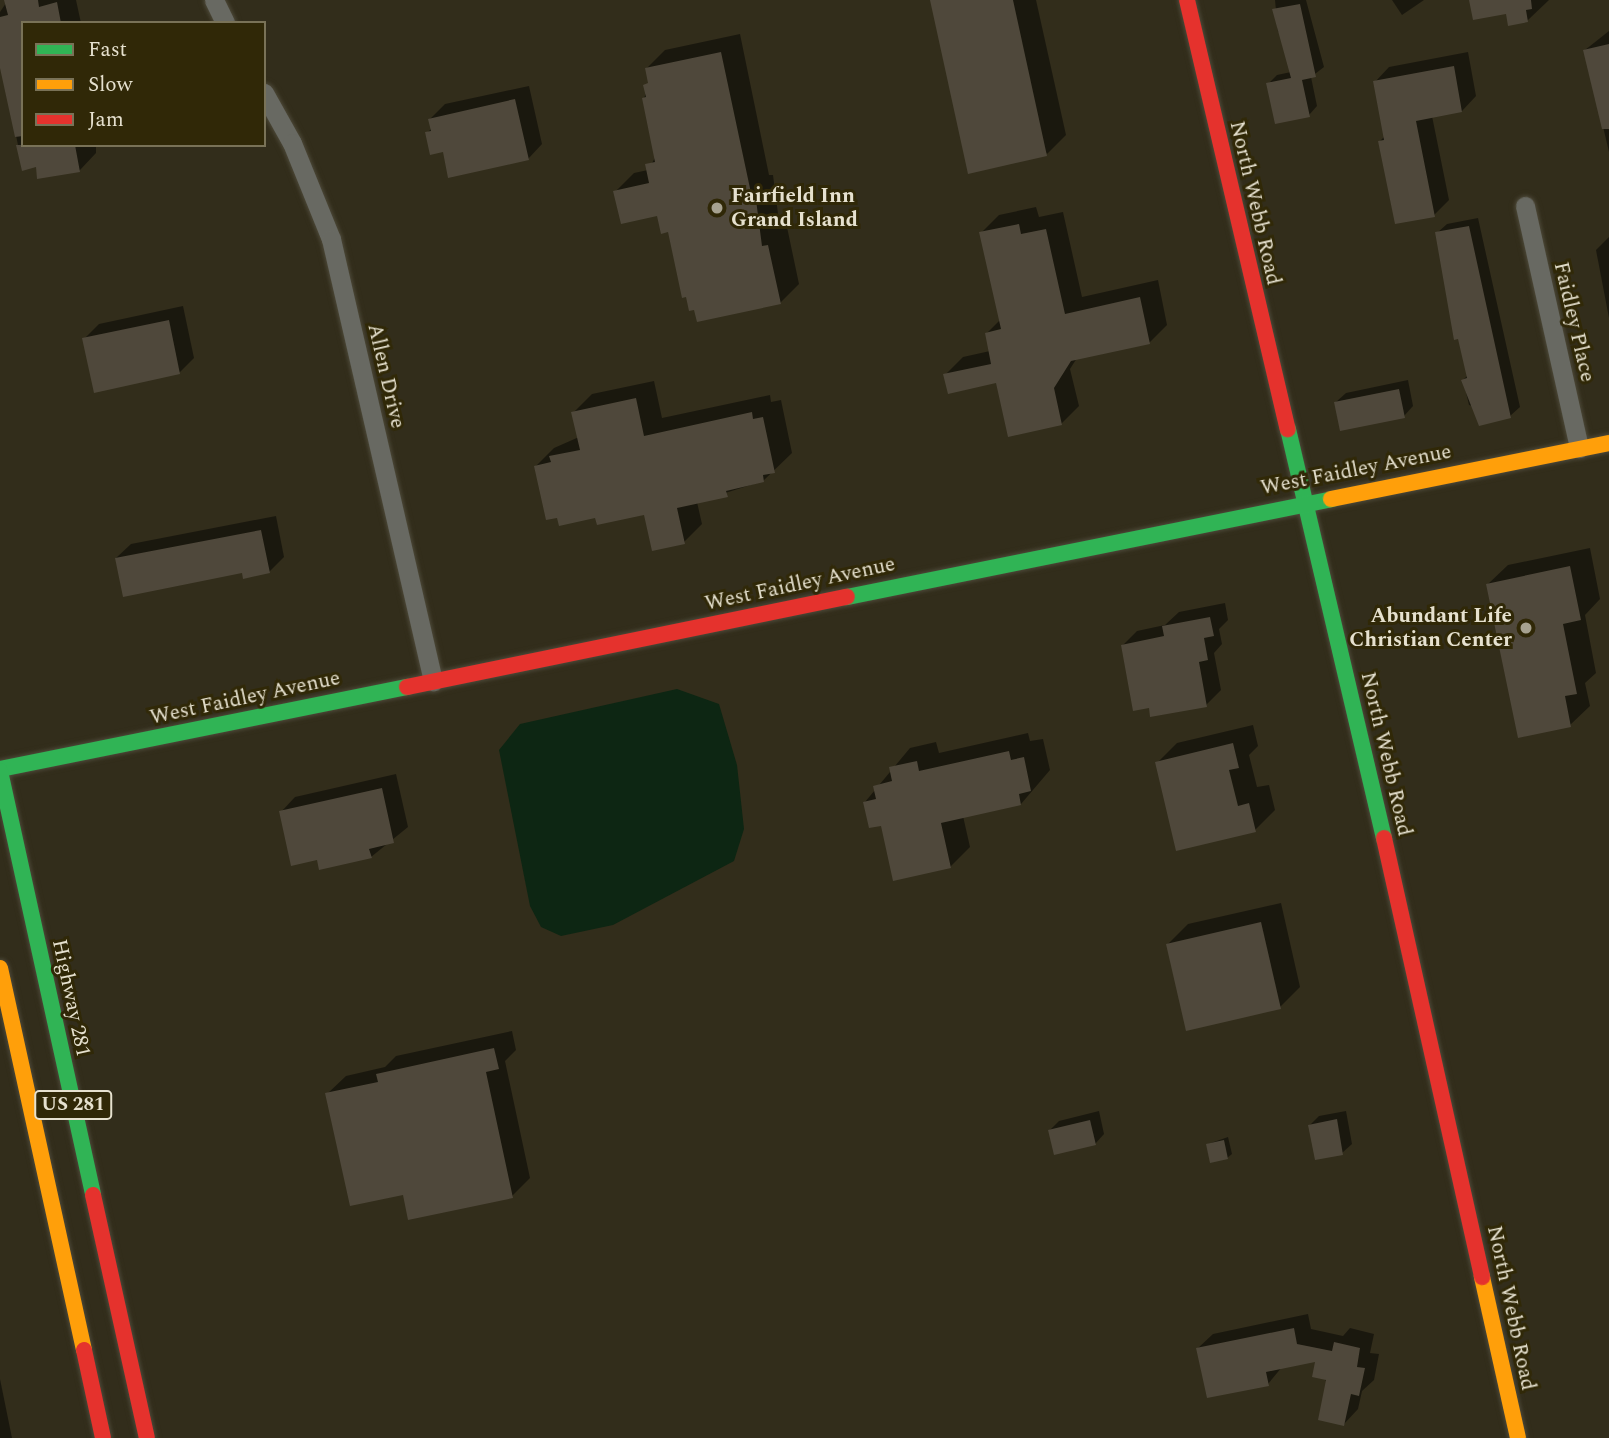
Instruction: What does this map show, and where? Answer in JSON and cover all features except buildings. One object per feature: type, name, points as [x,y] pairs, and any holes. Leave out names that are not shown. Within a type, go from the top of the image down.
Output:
[{"type":"main road","name":"North Webb Road","points":[[1187,0],[1306,501],[1518,1438]]},
{"type":"main road","name":"West Faidley Avenue","points":[[0,770],[1306,501],[1609,443]]},
{"type":"main road","name":"Highway 281","points":[[0,770],[147,1438]]},
{"type":"main road","name":"US 281","points":[[0,968],[103,1438]]},
{"type":"street","points":[[214,0],[224,21]]},
{"type":"street","name":"Allen Drive","points":[[266,97],[292,143],[331,239],[433,681]]},
{"type":"street","name":"Faidley Place","points":[[1525,206],[1579,449]]},
{"type":"shaded area","points":[[677,689],[719,704],[737,765],[744,829],[734,861],[613,925],[561,936],[541,927],[530,906],[499,750],[520,724]]},
{"type":"traffic: fast","points":[[1288,429],[1384,838]]},
{"type":"traffic: fast","points":[[847,597],[1331,499]]},
{"type":"traffic: fast","points":[[0,769],[407,687]]},
{"type":"traffic: fast","points":[[0,771],[93,1195]]},
{"type":"traffic: slow","points":[[1331,499],[1609,443]]},
{"type":"traffic: slow","points":[[0,968],[84,1350]]},
{"type":"traffic: slow","points":[[1482,1277],[1518,1438]]},
{"type":"traffic: jam","points":[[1187,0],[1288,429]]},
{"type":"traffic: jam","points":[[407,687],[847,597]]},
{"type":"traffic: jam","points":[[1384,838],[1482,1277]]},
{"type":"traffic: jam","points":[[93,1195],[147,1438]]},
{"type":"traffic: jam","points":[[84,1350],[103,1438]]},
{"type":"place","name":"Fairfield Inn Grand Island","points":[[717,208]]},
{"type":"place","name":"Abundant Life Christian Center","points":[[1526,628]]}]
